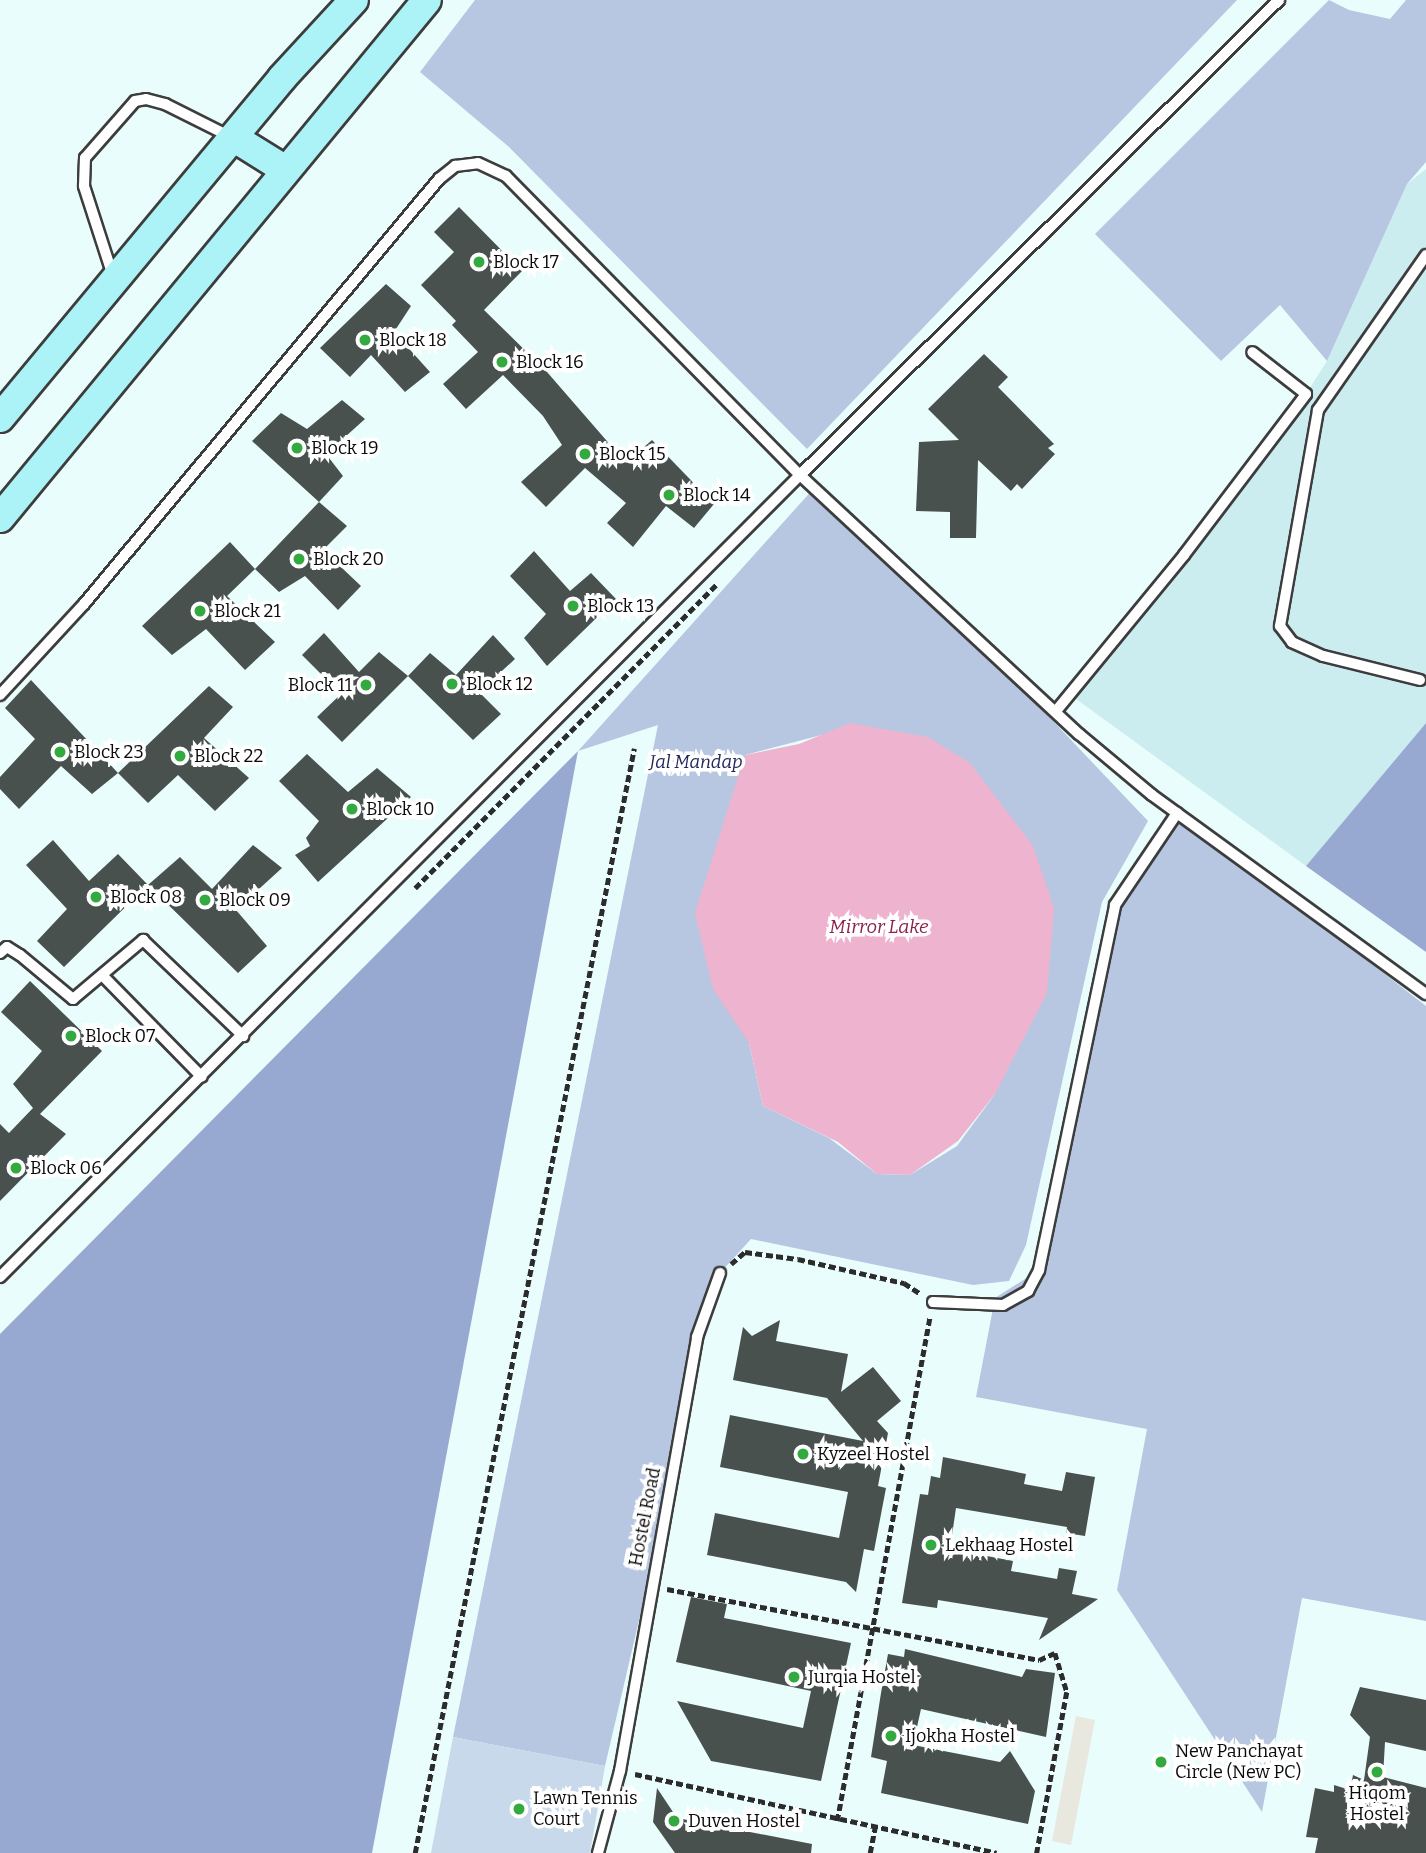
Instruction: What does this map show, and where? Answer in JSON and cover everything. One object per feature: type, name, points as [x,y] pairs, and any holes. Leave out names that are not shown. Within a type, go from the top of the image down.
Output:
[{"type":"street","points":[[0,518],[284,169],[427,0]]},
{"type":"street","points":[[0,418],[236,139],[282,78],[345,5]]},
{"type":"street","points":[[236,139],[284,169]]},
{"type":"lane","points":[[0,1277],[800,475],[1279,0]]},
{"type":"lane","points":[[114,282],[84,186],[85,158],[135,102],[146,99],[165,104],[236,139]]},
{"type":"lane","points":[[0,695],[84,604],[439,179],[455,166],[478,163],[506,176],[800,475],[1056,711],[1177,813],[1426,994]]},
{"type":"lane","points":[[1420,680],[1323,656],[1292,642],[1280,626],[1318,410],[1426,255]]},
{"type":"lane","points":[[1056,711],[1184,555],[1306,394],[1252,352]]},
{"type":"lane","points":[[933,1302],[1003,1305],[1028,1290],[1034,1280],[1115,905],[1177,813]]},
{"type":"lane","points":[[0,953],[7,947],[20,954],[72,999],[144,940],[243,1036]]},
{"type":"lane","points":[[103,976],[202,1077]]},
{"type":"lane","name":"Hostel Road","points":[[598,1853],[620,1771],[650,1586],[697,1338],[720,1273]]},
{"type":"path","points":[[415,1853],[634,749]]},
{"type":"path","points":[[720,1273],[745,1252],[798,1259],[904,1283],[933,1302],[914,1382],[837,1821]]},
{"type":"path","points":[[650,1586],[872,1625],[1039,1660],[1055,1653],[1068,1692],[1037,1853]]},
{"type":"path","points":[[620,1771],[837,1821],[996,1853]]},
{"type":"path","points":[[870,1853],[876,1828]]},
{"type":"shaded area","points":[[1426,169],[1426,723],[1306,866],[1076,699],[1306,394],[1327,361],[1407,184]]},
{"type":"shaded area","points":[[1426,723],[1426,952],[1306,866]]},
{"type":"shaded area","points":[[578,751],[372,1853],[0,1853],[0,1334]]},
{"type":"shaded area","points":[[1076,1716],[1095,1720],[1071,1845],[1052,1841]]},
{"type":"shaded area","name":"Lawn Tennis Court","points":[[453,1737],[605,1766],[590,1853],[431,1853]]},
{"type":"green space","points":[[475,0],[1237,0],[807,449],[509,147],[420,72]]},
{"type":"green space","points":[[1329,0],[1349,10],[1390,19],[1406,0],[1426,0],[1426,162],[1407,184],[1327,361],[1280,305],[1221,361],[1095,234]]},
{"type":"green space","name":"Jal Mandap","points":[[815,487],[957,620],[1148,821],[1102,902],[1026,1245],[1009,1281],[973,1285],[751,1239],[720,1273],[605,1766],[453,1737],[658,725],[578,751]],"holes":[[[860,725],[995,1094],[957,1146],[910,1175],[877,1174],[829,1138],[763,1106],[749,1043],[745,755]]]},
{"type":"green space","points":[[1177,813],[1426,1006],[1426,1621],[1302,1598],[1262,1812],[1117,1590],[1147,1429],[976,1397],[995,1298],[1039,1270],[1122,890]]},
{"type":"water","name":"Mirror Lake","points":[[850,723],[928,737],[970,763],[1033,846],[1054,908],[1047,993],[995,1094],[958,1141],[910,1175],[877,1174],[838,1142],[763,1106],[749,1043],[713,989],[695,913],[745,755],[799,744]]},
{"type":"building","points":[[459,207],[522,271],[484,310],[547,372],[626,463],[652,440],[714,504],[694,528],[666,506],[633,547],[607,523],[626,503],[585,468],[546,507],[521,482],[562,445],[543,416],[503,375],[466,409],[443,384],[478,352],[452,325],[456,321],[421,285],[454,252],[434,232]]},
{"type":"building","name":"Block 18","points":[[386,284],[411,306],[394,332],[430,372],[405,392],[371,355],[350,377],[320,348]]},
{"type":"building","points":[[984,354],[1008,377],[998,387],[1054,444],[1048,448],[1055,454],[1022,489],[1017,484],[1011,491],[978,460],[976,538],[950,538],[950,512],[916,511],[919,442],[959,440],[928,409]]},
{"type":"building","name":"Block 19","points":[[342,400],[365,419],[326,454],[343,476],[319,502],[252,441],[281,413],[307,429]]},
{"type":"building","name":"Block 20","points":[[319,502],[347,526],[323,550],[361,586],[338,610],[305,576],[279,592],[255,569]]},
{"type":"building","name":"Block 21","points":[[230,542],[255,569],[227,596],[275,642],[245,670],[206,629],[172,655],[142,626]]},
{"type":"building","name":"Block 13","points":[[534,551],[570,591],[591,573],[616,599],[547,666],[524,638],[546,614],[510,576]]},
{"type":"building","name":"Block 11","points":[[324,633],[359,672],[379,652],[408,676],[342,742],[317,717],[341,694],[302,655]]},
{"type":"building","name":"Block 12","points":[[493,635],[515,659],[479,692],[501,714],[473,740],[408,676],[430,653],[456,675]]},
{"type":"building","name":"Block 23","points":[[31,680],[118,773],[92,794],[61,766],[19,809],[0,789],[0,777],[35,739],[5,708]]},
{"type":"building","name":"Block 22","points":[[209,686],[233,707],[204,738],[249,778],[215,811],[178,775],[148,803],[118,773]]},
{"type":"building","name":"Block 10","points":[[307,754],[348,792],[377,768],[411,797],[318,882],[295,855],[310,846],[306,838],[319,821],[279,781]]},
{"type":"building","name":"Block 08","points":[[53,840],[89,881],[118,854],[148,885],[64,967],[37,941],[67,909],[26,865]]},
{"type":"building","name":"Block 09","points":[[253,845],[282,868],[236,910],[267,946],[238,973],[148,885],[180,857],[212,889]]},
{"type":"building","name":"Block 07","points":[[30,981],[102,1051],[40,1114],[66,1134],[0,1201],[0,1124],[9,1133],[33,1108],[13,1084],[42,1051],[1,1012]]},
{"type":"building","name":"Kyzeel Hostel","points":[[780,1320],[776,1341],[848,1354],[841,1392],[873,1367],[901,1401],[877,1421],[888,1433],[878,1486],[886,1488],[874,1551],[864,1549],[856,1592],[846,1582],[707,1555],[715,1513],[839,1538],[848,1492],[720,1467],[730,1415],[863,1441],[827,1398],[733,1380],[743,1327],[752,1336]]},
{"type":"building","name":"Lekhaag Hostel","points":[[943,1457],[1026,1474],[1024,1484],[1062,1491],[1066,1472],[1095,1477],[1085,1536],[1066,1533],[1067,1527],[956,1508],[950,1549],[1013,1561],[1011,1571],[1057,1579],[1059,1568],[1077,1571],[1072,1594],[1098,1599],[1039,1640],[1048,1618],[938,1600],[937,1608],[902,1603],[920,1494],[928,1495],[931,1476],[940,1478]]},
{"type":"building","name":"Jurqia Hostel","points":[[691,1597],[727,1604],[724,1618],[851,1643],[821,1781],[711,1761],[677,1701],[803,1728],[811,1691],[676,1662]]},
{"type":"building","name":"Ijokha Hostel","points":[[905,1649],[1022,1677],[1026,1669],[1055,1673],[1046,1737],[921,1709],[913,1745],[1000,1762],[1010,1751],[1035,1791],[1028,1824],[881,1793],[887,1761],[871,1757],[881,1693],[888,1654],[904,1657]]},
{"type":"building","name":"Hiqom Hostel","points":[[1360,1687],[1426,1700],[1426,1751],[1385,1742],[1383,1777],[1426,1788],[1426,1853],[1315,1853],[1318,1838],[1306,1837],[1315,1788],[1334,1792],[1334,1785],[1350,1790],[1353,1775],[1364,1780],[1370,1737],[1350,1715]]},
{"type":"building","name":"Duven Hostel","points":[[657,1788],[677,1818],[812,1844],[811,1853],[675,1853],[653,1822]]},
{"type":"place","name":"Block 17","points":[[479,262]]},
{"type":"place","name":"Block 18","points":[[365,340]]},
{"type":"place","name":"Block 16","points":[[502,362]]},
{"type":"place","name":"Block 19","points":[[297,448]]},
{"type":"place","name":"Block 15","points":[[585,454]]},
{"type":"place","name":"Block 14","points":[[669,495]]},
{"type":"place","name":"Block 20","points":[[299,559]]},
{"type":"place","name":"Block 13","points":[[573,606]]},
{"type":"place","name":"Block 21","points":[[200,611]]},
{"type":"place","name":"Block 12","points":[[452,684]]},
{"type":"place","name":"Block 11","points":[[366,685]]},
{"type":"place","name":"Block 23","points":[[60,752]]},
{"type":"place","name":"Block 22","points":[[180,756]]},
{"type":"place","name":"Block 10","points":[[352,809]]},
{"type":"place","name":"Block 08","points":[[96,897]]},
{"type":"place","name":"Block 09","points":[[205,900]]},
{"type":"place","name":"Block 07","points":[[71,1036]]},
{"type":"place","name":"Block 06","points":[[16,1168]]},
{"type":"place","name":"Kyzeel Hostel","points":[[803,1454]]},
{"type":"place","name":"Lekhaag Hostel","points":[[931,1545]]},
{"type":"place","name":"Jurqia Hostel","points":[[794,1677]]},
{"type":"place","name":"Ijokha Hostel","points":[[891,1736]]},
{"type":"place","name":"New Panchayat Circle (New PC)","points":[[1161,1762]]},
{"type":"place","name":"Hiqom Hostel","points":[[1377,1772]]},
{"type":"place","name":"Lawn Tennis Court","points":[[519,1809]]},
{"type":"place","name":"Duven Hostel","points":[[674,1821]]}]
